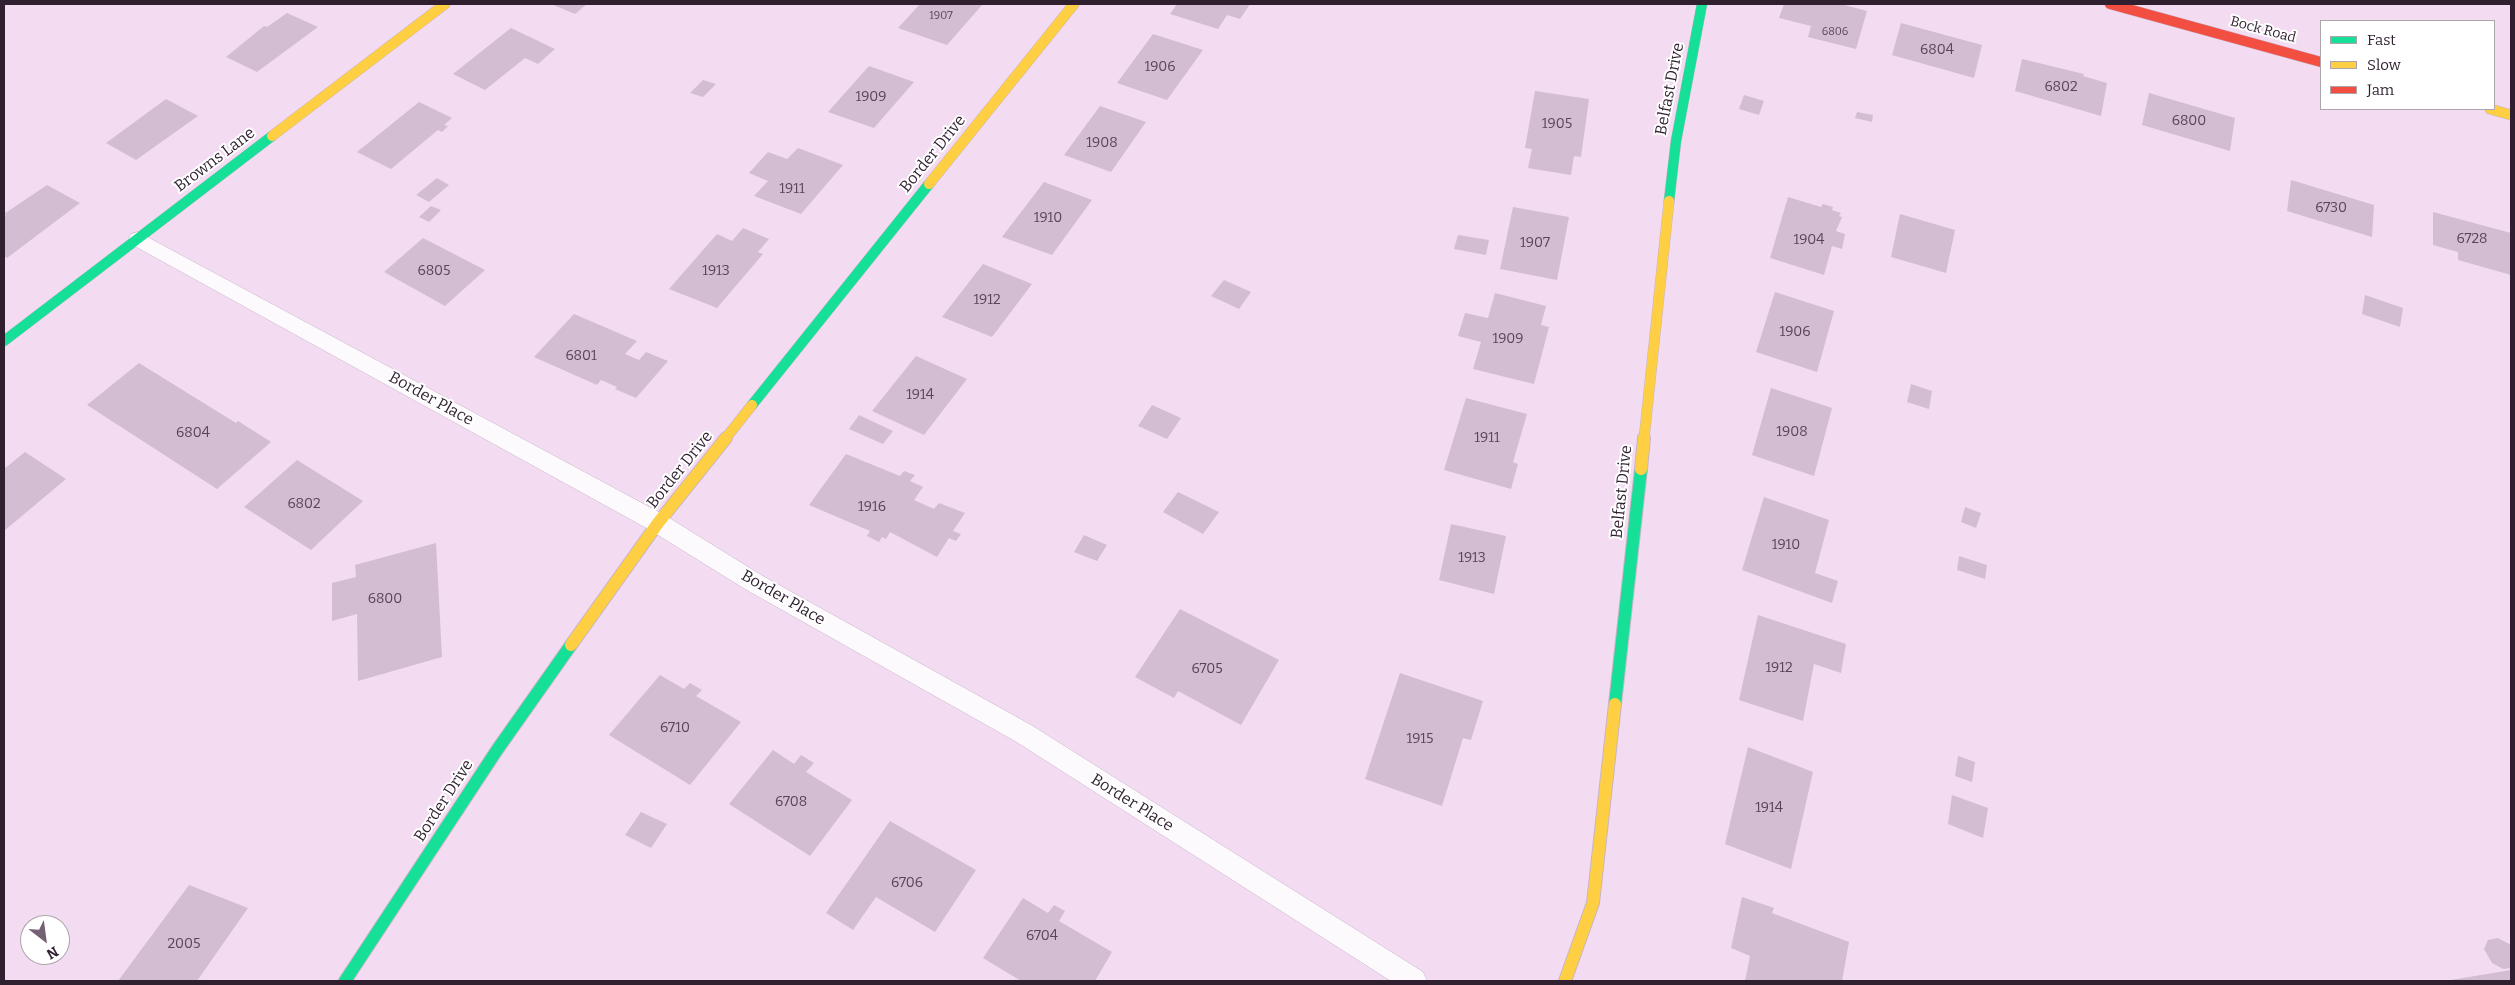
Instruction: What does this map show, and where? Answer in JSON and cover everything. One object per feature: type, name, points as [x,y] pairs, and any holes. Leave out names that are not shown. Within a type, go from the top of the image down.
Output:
[{"type":"street","name":"Browns Lane","points":[[4,341],[445,4]]},
{"type":"street","name":"Border Drive","points":[[345,981],[497,750],[658,523],[1074,4]]},
{"type":"street","name":"Belfast Drive","points":[[1565,981],[1593,903],[1646,425],[1659,283],[1676,141],[1702,4]]},
{"type":"street","name":"Bock Road","points":[[2110,4],[2320,62]]},
{"type":"street","points":[[2494,110],[2511,115]]},
{"type":"lane","name":"Border Place","points":[[138,239],[658,523],[753,582],[1023,733],[1414,981]]},
{"type":"building","points":[[551,4],[587,4],[575,14]]},
{"type":"building","points":[[920,4],[983,4],[947,45],[898,28]]},
{"type":"building","points":[[1177,4],[1250,4],[1240,19],[1227,15],[1218,29],[1170,14]]},
{"type":"building","points":[[1784,4],[1841,4],[1867,11],[1856,49],[1808,37],[1811,26],[1779,18]]},
{"type":"building","points":[[287,13],[318,27],[257,72],[226,57],[264,26],[267,27]]},
{"type":"building","points":[[1901,23],[1982,45],[1974,78],[1892,55]]},
{"type":"building","points":[[511,28],[555,49],[538,64],[525,58],[485,90],[453,74]]},
{"type":"building","points":[[1153,34],[1203,50],[1167,100],[1117,83]]},
{"type":"building","points":[[2022,59],[2084,74],[2083,76],[2107,83],[2101,116],[2015,91]]},
{"type":"building","points":[[869,66],[914,82],[874,128],[828,112]]},
{"type":"building","points":[[703,80],[716,84],[703,97],[690,93]]},
{"type":"building","points":[[1535,91],[1589,99],[1581,157],[1574,156],[1571,175],[1528,168],[1532,149],[1525,148]]},
{"type":"building","points":[[2149,93],[2235,118],[2230,151],[2142,125]]},
{"type":"building","points":[[1744,95],[1764,101],[1759,115],[1739,109]]},
{"type":"building","points":[[166,99],[198,116],[136,160],[106,143]]},
{"type":"building","points":[[419,102],[452,118],[444,125],[448,126],[442,132],[438,130],[391,169],[357,152]]},
{"type":"building","points":[[1100,106],[1146,122],[1111,172],[1064,155]]},
{"type":"building","points":[[1857,112],[1873,115],[1872,122],[1855,118]]},
{"type":"building","points":[[798,148],[843,165],[801,214],[754,196],[768,181],[749,173],[768,152],[787,159]]},
{"type":"building","points":[[437,178],[449,185],[429,202],[416,195]]},
{"type":"building","points":[[2291,180],[2374,205],[2372,237],[2287,211]]},
{"type":"building","points":[[1044,182],[1092,200],[1052,255],[1002,237]]},
{"type":"building","points":[[47,185],[80,203],[7,258],[4,256],[4,217],[6,215],[4,214]]},
{"type":"building","points":[[1788,197],[1821,207],[1823,204],[1833,207],[1832,210],[1841,213],[1839,216],[1842,217],[1836,231],[1845,234],[1842,249],[1832,246],[1824,275],[1770,258]]},
{"type":"building","points":[[431,206],[441,210],[429,222],[419,217]]},
{"type":"building","points":[[1513,207],[1569,217],[1557,280],[1500,269]]},
{"type":"building","points":[[2433,212],[2511,233],[2511,275],[2458,260],[2458,252],[2433,245]]},
{"type":"building","points":[[1900,214],[1955,230],[1946,273],[1891,257]]},
{"type":"building","points":[[743,228],[769,239],[758,252],[763,254],[717,308],[669,289],[717,234],[732,241]]},
{"type":"building","points":[[1458,235],[1489,240],[1486,255],[1454,249]]},
{"type":"building","points":[[423,238],[485,270],[445,306],[384,272]]},
{"type":"building","points":[[983,264],[1032,284],[992,337],[942,317]]},
{"type":"building","points":[[1224,280],[1251,292],[1239,309],[1211,296]]},
{"type":"building","points":[[1775,292],[1834,311],[1817,372],[1756,352]]},
{"type":"building","points":[[1495,293],[1546,306],[1541,325],[1549,327],[1534,384],[1473,369],[1481,342],[1458,336],[1465,313],[1488,318]]},
{"type":"building","points":[[2365,295],[2403,308],[2400,327],[2362,314]]},
{"type":"building","points":[[574,314],[637,341],[625,354],[639,360],[646,352],[668,361],[636,398],[615,389],[617,387],[601,380],[597,385],[534,357]]},
{"type":"building","points":[[916,356],[967,379],[924,435],[872,411]]},
{"type":"building","points":[[139,363],[236,423],[238,421],[271,442],[217,489],[87,405]]},
{"type":"building","points":[[1911,384],[1932,391],[1929,409],[1907,402]]},
{"type":"building","points":[[1771,388],[1832,408],[1814,476],[1752,455]]},
{"type":"building","points":[[1466,398],[1527,414],[1513,462],[1518,464],[1511,489],[1444,470]]},
{"type":"building","points":[[1152,405],[1181,418],[1167,439],[1138,426]]},
{"type":"building","points":[[859,415],[893,431],[883,444],[849,429]]},
{"type":"building","points":[[25,452],[66,479],[4,531],[4,469]]},
{"type":"building","points":[[846,454],[900,476],[904,471],[915,475],[910,481],[923,487],[914,500],[934,509],[939,503],[965,513],[953,531],[961,534],[956,541],[949,538],[937,557],[890,532],[886,539],[882,537],[879,542],[867,536],[870,531],[809,505]]},
{"type":"building","points":[[297,460],[363,501],[311,550],[244,507]]},
{"type":"building","points":[[1178,492],[1219,512],[1203,534],[1163,512]]},
{"type":"building","points":[[1764,497],[1829,520],[1815,573],[1838,581],[1832,603],[1742,570]]},
{"type":"building","points":[[1965,507],[1981,513],[1976,528],[1961,522]]},
{"type":"building","points":[[1451,524],[1506,536],[1494,594],[1439,580]]},
{"type":"building","points":[[1084,535],[1107,545],[1097,561],[1074,552]]},
{"type":"building","points":[[436,543],[442,657],[358,681],[357,614],[332,621],[332,583],[356,577],[355,565]]},
{"type":"building","points":[[1959,556],[1987,565],[1985,579],[1957,570]]},
{"type":"building","points":[[1180,609],[1279,660],[1241,725],[1178,691],[1174,698],[1135,677]]},
{"type":"building","points":[[1758,615],[1846,644],[1841,673],[1814,664],[1803,721],[1739,700]]},
{"type":"building","points":[[1400,673],[1483,701],[1471,740],[1463,738],[1442,806],[1365,779]]},
{"type":"building","points":[[660,675],[684,689],[690,683],[702,690],[696,696],[741,722],[690,785],[609,735]]},
{"type":"building","points":[[1748,747],[1813,772],[1791,869],[1725,844]]},
{"type":"building","points":[[773,750],[794,764],[801,755],[814,763],[806,772],[852,800],[810,856],[729,804]]},
{"type":"building","points":[[1958,756],[1975,762],[1972,782],[1955,776]]},
{"type":"building","points":[[1952,795],[1988,808],[1983,838],[1948,824]]},
{"type":"building","points":[[641,812],[667,824],[651,848],[625,835]]},
{"type":"building","points":[[890,821],[976,870],[935,932],[876,897],[853,930],[826,913]]},
{"type":"building","points":[[189,885],[248,908],[197,981],[118,981]]},
{"type":"building","points":[[1742,897],[1774,908],[1772,913],[1849,942],[1842,981],[1745,981],[1750,956],[1731,948]]},
{"type":"building","points":[[1023,898],[1048,913],[1054,905],[1065,911],[1059,921],[1112,952],[1095,981],[1021,981],[983,958]]},
{"type":"building","points":[[2498,938],[2511,945],[2511,968],[2503,969],[2492,963],[2484,949],[2488,940]]},
{"type":"building","points":[[2511,970],[2511,981],[2451,981],[2451,980]]},
{"type":"traffic: fast","points":[[1669,201],[1676,141],[1702,4]]},
{"type":"traffic: fast","points":[[4,341],[272,136]]},
{"type":"traffic: fast","points":[[752,405],[929,184]]},
{"type":"traffic: fast","points":[[1615,704],[1641,469]]},
{"type":"traffic: fast","points":[[345,981],[497,750],[571,645]]},
{"type":"traffic: slow","points":[[272,136],[445,4]]},
{"type":"traffic: slow","points":[[929,184],[1074,4]]},
{"type":"traffic: slow","points":[[2494,110],[2511,115]]},
{"type":"traffic: slow","points":[[1641,469],[1669,201]]},
{"type":"traffic: slow","points":[[571,645],[658,523],[752,405]]},
{"type":"traffic: slow","points":[[1565,981],[1593,903],[1615,704]]},
{"type":"traffic: jam","points":[[2110,4],[2320,62]]}]
